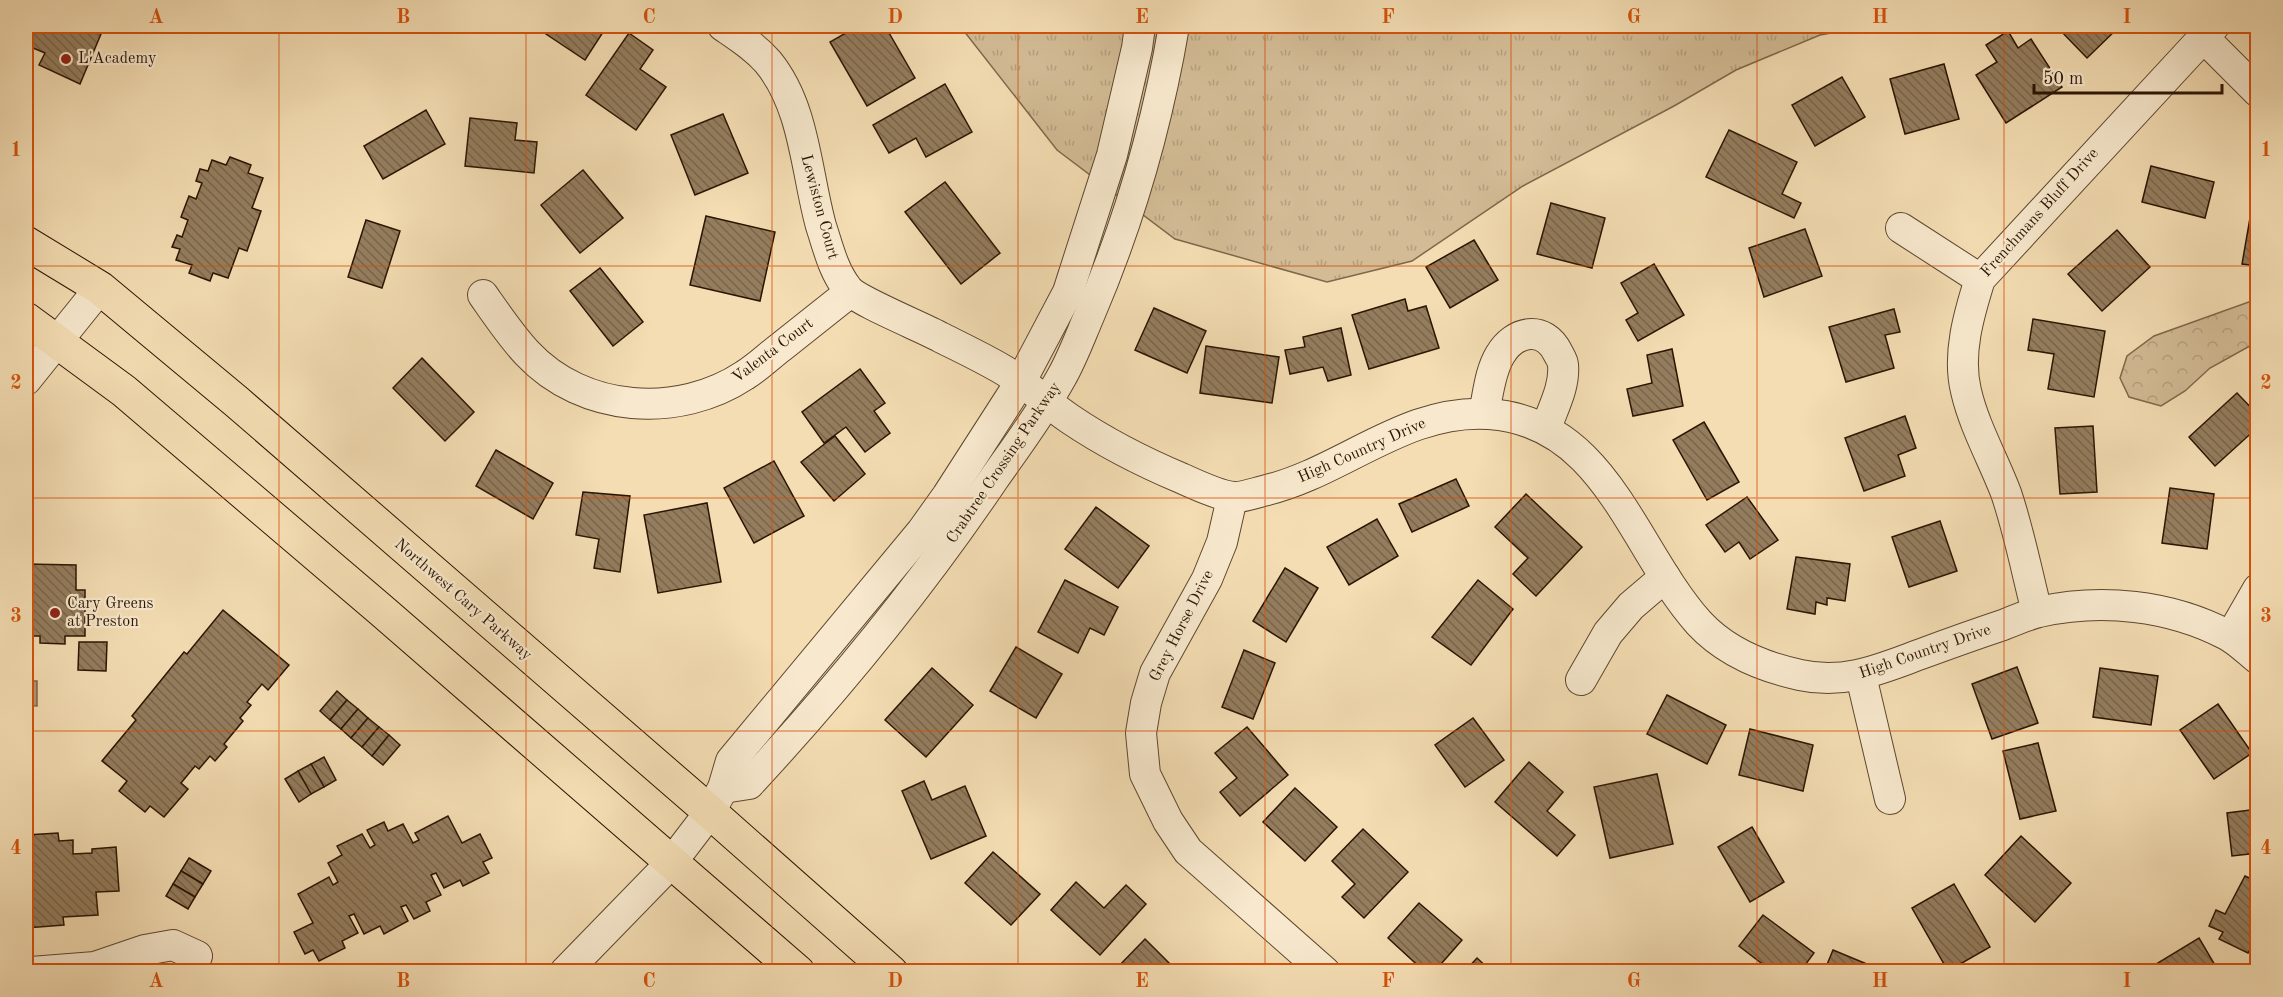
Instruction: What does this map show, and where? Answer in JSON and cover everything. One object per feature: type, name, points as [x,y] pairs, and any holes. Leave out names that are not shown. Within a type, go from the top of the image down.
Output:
[{"type":"main road","name":"Northwest Cary Parkway","points":[[26,243],[100,288],[716,800],[891,972]]},
{"type":"main road","points":[[26,318],[124,391],[182,439],[798,972]]},
{"type":"street","name":"Lewiston Court","points":[[723,26],[748,43],[767,61],[789,98],[798,125],[831,260],[849,293]]},
{"type":"street","name":"Crabtree Crossing Parkway","points":[[566,972],[670,863],[716,800],[731,760],[922,531],[948,496],[1021,381],[1068,292],[1082,251],[1112,155],[1140,26]]},
{"type":"street","name":"Crabtree Crossing Parkway","points":[[716,800],[750,784],[895,617],[956,536],[1021,444],[1047,402],[1062,376],[1107,274],[1123,228],[1159,107],[1174,26]]},
{"type":"street","points":[[2209,31],[2258,92]]},
{"type":"street","name":"Frenchmans Bluff Drive","points":[[2037,612],[2007,496],[1971,410],[1965,389],[1963,370],[1970,309],[1980,279],[2209,31]]},
{"type":"street","points":[[1901,228],[1980,279]]},
{"type":"street","points":[[26,380],[100,288]]},
{"type":"street","name":"Valenta Court","points":[[483,295],[528,354],[546,370],[568,384],[592,394],[616,401],[649,405],[676,403],[698,398],[715,392],[746,375],[849,293]]},
{"type":"street","points":[[849,293],[1001,368],[1070,420],[1130,454],[1179,478],[1232,498]]},
{"type":"street","points":[[1484,413],[1498,357],[1510,341],[1525,334],[1540,335],[1554,345],[1564,364],[1561,390],[1546,428]]},
{"type":"street","name":"High Country Drive","points":[[1232,498],[1303,480],[1403,429],[1425,421],[1447,415],[1484,413],[1510,416],[1546,428],[1565,440],[1593,468],[1618,500],[1665,577],[1701,625],[1733,650],[1770,669],[1812,678],[1861,676],[2037,612],[2090,604],[2132,606],[2163,611],[2230,636],[2258,658]]},
{"type":"street","name":"Grey Horse Drive","points":[[1232,498],[1222,542],[1207,579],[1155,673],[1146,703],[1141,733],[1145,774],[1168,821],[1188,851],[1326,972]]},
{"type":"street","points":[[1581,680],[1608,633],[1631,606],[1665,577]]},
{"type":"street","points":[[2230,636],[2258,589]]},
{"type":"street","points":[[1861,676],[1890,800]]},
{"type":"street","points":[[31,972],[95,967],[145,950],[173,945],[197,956]]},
{"type":"green space","points":[[960,26],[1869,26],[1820,35],[1736,70],[1674,106],[1523,186],[1412,261],[1327,282],[1175,239],[1057,150]]},
{"type":"green space","points":[[2257,299],[2257,342],[2210,368],[2185,391],[2161,406],[2129,397],[2120,378],[2127,356],[2154,336]]},
{"type":"shaded area","points":[[26,681],[37,681],[37,706],[26,705]]},
{"type":"building","name":"L'Academy","points":[[26,26],[90,26],[88,30],[101,34],[80,84],[39,65],[45,53],[26,45]]},
{"type":"building","points":[[534,26],[607,26],[585,60]]},
{"type":"building","points":[[858,26],[885,26],[915,78],[867,106],[830,42]]},
{"type":"building","points":[[2062,26],[2120,26],[2087,58],[2059,29]]},
{"type":"building","points":[[2008,31],[2018,48],[2031,39],[2062,87],[2006,123],[1976,75],[1997,62],[1986,45]]},
{"type":"building","points":[[629,33],[653,50],[640,69],[666,87],[636,130],[586,95]]},
{"type":"building","points":[[1944,64],[1959,119],[1905,134],[1890,79]]},
{"type":"building","points":[[1842,77],[1865,117],[1815,146],[1792,105]]},
{"type":"building","points":[[945,84],[972,132],[926,157],[916,138],[889,153],[873,125]]},
{"type":"building","points":[[426,110],[445,144],[383,179],[364,146]]},
{"type":"building","points":[[723,114],[748,173],[695,195],[671,135]]},
{"type":"building","points":[[470,118],[517,123],[515,140],[537,142],[534,173],[465,166]]},
{"type":"building","points":[[1729,130],[1797,162],[1782,194],[1801,203],[1794,218],[1706,177]]},
{"type":"building","points":[[230,157],[251,165],[248,173],[263,178],[252,208],[261,211],[247,251],[239,248],[228,278],[213,273],[210,281],[189,273],[192,265],[176,260],[180,249],[172,247],[177,235],[182,237],[188,220],[181,217],[189,196],[196,199],[202,183],[196,181],[200,169],[208,171],[212,160],[226,165]]},
{"type":"building","points":[[2151,166],[2214,182],[2205,218],[2142,202]]},
{"type":"building","points":[[583,170],[623,218],[580,253],[541,205]]},
{"type":"building","points":[[945,182],[1000,253],[961,284],[905,212]]},
{"type":"building","points":[[2253,201],[2258,202],[2258,266],[2242,264]]},
{"type":"building","points":[[1551,203],[1605,218],[1592,268],[1537,254]]},
{"type":"building","points":[[706,216],[775,232],[760,301],[690,285]]},
{"type":"building","points":[[366,220],[400,231],[382,288],[348,277]]},
{"type":"building","points":[[1805,229],[1822,276],[1764,297],[1749,248]]},
{"type":"building","points":[[2117,230],[2150,267],[2102,311],[2068,274]]},
{"type":"building","points":[[1474,240],[1498,280],[1450,308],[1426,267]]},
{"type":"building","points":[[1654,264],[1684,315],[1638,341],[1626,320],[1638,313],[1621,283]]},
{"type":"building","points":[[600,268],[643,322],[613,346],[570,291]]},
{"type":"building","points":[[1405,299],[1408,311],[1426,306],[1439,348],[1369,369],[1352,315]]},
{"type":"building","points":[[1154,308],[1206,331],[1187,373],[1135,350]]},
{"type":"building","points":[[1894,309],[1900,332],[1885,335],[1894,368],[1846,382],[1829,327]]},
{"type":"building","points":[[2033,319],[2105,331],[2094,397],[2048,389],[2054,354],[2028,350]]},
{"type":"building","points":[[1341,328],[1351,375],[1328,381],[1323,367],[1290,374],[1285,350],[1305,347],[1303,337]]},
{"type":"building","points":[[1206,346],[1279,357],[1272,403],[1200,393]]},
{"type":"building","points":[[1672,349],[1683,406],[1633,416],[1627,389],[1652,383],[1647,355]]},
{"type":"building","points":[[422,358],[474,412],[445,441],[393,388]]},
{"type":"building","points":[[860,369],[885,403],[874,411],[890,433],[865,452],[846,427],[824,443],[802,412]]},
{"type":"building","points":[[2237,393],[2258,415],[2258,427],[2215,466],[2189,437]]},
{"type":"building","points":[[1905,416],[1916,448],[1898,455],[1905,476],[1864,491],[1845,438]]},
{"type":"building","points":[[1704,422],[1739,482],[1707,500],[1673,440]]},
{"type":"building","points":[[2093,426],[2097,492],[2060,494],[2055,428]]},
{"type":"building","points":[[835,436],[865,474],[834,501],[801,462]]},
{"type":"building","points":[[496,450],[553,483],[533,519],[476,486]]},
{"type":"building","points":[[774,461],[804,516],[754,543],[724,488]]},
{"type":"building","points":[[1456,479],[1469,506],[1412,532],[1399,504]]},
{"type":"building","points":[[2170,488],[2214,494],[2207,549],[2162,543]]},
{"type":"building","points":[[583,492],[630,496],[620,572],[594,568],[599,539],[576,535]]},
{"type":"building","points":[[1526,494],[1582,547],[1536,596],[1513,574],[1528,558],[1495,527]]},
{"type":"building","points":[[1747,497],[1778,540],[1750,559],[1739,542],[1725,552],[1706,525]]},
{"type":"building","points":[[707,503],[721,582],[658,593],[644,515]]},
{"type":"building","points":[[1096,507],[1149,546],[1118,588],[1065,549]]},
{"type":"building","points":[[1377,519],[1398,556],[1349,585],[1327,547]]},
{"type":"building","points":[[1940,521],[1957,571],[1909,587],[1892,537]]},
{"type":"building","points":[[1796,557],[1850,564],[1845,601],[1827,598],[1827,605],[1816,602],[1815,614],[1787,609]]},
{"type":"building","name":"Cary Greens at Preston","points":[[26,564],[76,565],[76,590],[85,590],[85,636],[65,636],[65,644],[40,643],[40,636],[26,636]]},
{"type":"building","points":[[1285,568],[1318,588],[1286,642],[1253,621]]},
{"type":"building","points":[[1065,580],[1118,607],[1104,635],[1090,628],[1078,653],[1038,632]]},
{"type":"building","points":[[1478,580],[1513,609],[1471,665],[1432,637]]},
{"type":"building","points":[[223,610],[289,665],[268,690],[262,684],[247,702],[251,705],[240,718],[243,721],[224,744],[227,747],[215,761],[210,756],[199,769],[195,766],[181,783],[188,789],[164,817],[150,806],[145,812],[119,791],[127,781],[102,761],[136,720],[132,716],[184,652],[187,654]]},
{"type":"building","points":[[79,642],[107,642],[106,671],[78,670]]},
{"type":"building","points":[[1016,647],[1062,674],[1036,718],[990,691]]},
{"type":"building","points":[[1244,650],[1275,663],[1253,719],[1222,707]]},
{"type":"building","points":[[2017,667],[2038,723],[1992,739],[1972,684]]},
{"type":"building","points":[[932,668],[973,705],[926,757],[885,720]]},
{"type":"building","points":[[2100,668],[2158,676],[2151,725],[2093,717]]},
{"type":"building","points":[[337,691],[347,700],[330,720],[320,711]]},
{"type":"building","points":[[1667,695],[1726,725],[1707,764],[1647,734]]},
{"type":"building","points":[[347,700],[358,709],[341,729],[330,720]]},
{"type":"building","points":[[2218,704],[2252,753],[2214,779],[2180,730]]},
{"type":"building","points":[[358,709],[368,718],[351,738],[341,729]]},
{"type":"building","points":[[368,718],[379,727],[362,747],[351,738]]},
{"type":"building","points":[[1473,718],[1504,760],[1465,787],[1435,745]]},
{"type":"building","points":[[379,727],[389,735],[372,756],[362,747]]},
{"type":"building","points":[[1247,727],[1288,775],[1240,816],[1220,792],[1237,778],[1215,753]]},
{"type":"building","points":[[1750,729],[1813,745],[1803,791],[1739,775]]},
{"type":"building","points":[[389,735],[400,745],[383,765],[372,756]]},
{"type":"building","points":[[2038,743],[2056,811],[2020,819],[2003,751]]},
{"type":"building","points":[[324,757],[336,780],[324,787],[311,764]]},
{"type":"building","points":[[1529,762],[1563,792],[1547,811],[1575,835],[1557,856],[1495,802]]},
{"type":"building","points":[[311,764],[324,787],[311,794],[298,771]]},
{"type":"building","points":[[298,771],[311,794],[299,802],[285,779]]},
{"type":"building","points":[[1657,774],[1673,844],[1610,858],[1594,787]]},
{"type":"building","points":[[924,781],[932,800],[965,786],[986,836],[931,859],[902,791]]},
{"type":"building","points":[[1295,788],[1337,827],[1305,861],[1263,822]]},
{"type":"building","points":[[2258,809],[2258,853],[2232,856],[2227,813]]},
{"type":"building","points":[[448,816],[462,843],[480,834],[492,858],[483,862],[489,873],[463,886],[460,880],[444,888],[436,873],[431,875],[441,895],[426,902],[430,911],[414,919],[406,905],[401,907],[408,921],[384,934],[380,926],[364,934],[354,914],[349,916],[358,933],[342,941],[345,948],[319,961],[313,950],[305,954],[294,932],[313,923],[298,894],[329,877],[333,885],[338,882],[328,863],[342,855],[337,846],[362,834],[370,848],[375,845],[367,830],[384,822],[388,831],[403,824],[413,843],[419,840],[415,833]]},
{"type":"building","points":[[1752,827],[1784,882],[1750,902],[1718,847]]},
{"type":"building","points":[[1363,829],[1408,872],[1364,918],[1342,897],[1355,884],[1332,861]]},
{"type":"building","points":[[58,833],[59,841],[73,840],[73,854],[92,853],[92,849],[116,847],[119,891],[96,892],[98,915],[63,917],[64,925],[26,928],[26,835]]},
{"type":"building","points":[[2021,836],[2071,883],[2035,922],[1985,875]]},
{"type":"building","points":[[993,852],[1040,894],[1011,925],[965,883]]},
{"type":"building","points":[[189,858],[211,871],[203,884],[181,871]]},
{"type":"building","points":[[181,871],[203,884],[195,897],[173,884]]},
{"type":"building","points":[[2245,876],[2258,882],[2258,935],[2248,953],[2219,939],[2223,932],[2209,926],[2216,910],[2225,914]]},
{"type":"building","points":[[1076,882],[1104,908],[1126,885],[1146,904],[1100,955],[1051,910]]},
{"type":"building","points":[[173,884],[195,897],[188,909],[166,896]]},
{"type":"building","points":[[1954,884],[1990,947],[1948,971],[1912,908]]},
{"type":"building","points":[[1419,903],[1462,940],[1434,972],[1425,972],[1388,938]]},
{"type":"building","points":[[1763,915],[1814,953],[1800,972],[1773,972],[1739,946]]},
{"type":"building","points":[[2199,938],[2219,972],[2143,972]]},
{"type":"building","points":[[1145,939],[1178,972],[1113,972]]},
{"type":"building","points":[[1833,950],[1886,972],[1824,972]]},
{"type":"building","points":[[1477,958],[1492,972],[1464,972]]},
{"type":"place","name":"L'Academy","points":[[66,59]]},
{"type":"place","name":"Cary Greens at Preston","points":[[55,613]]}]
